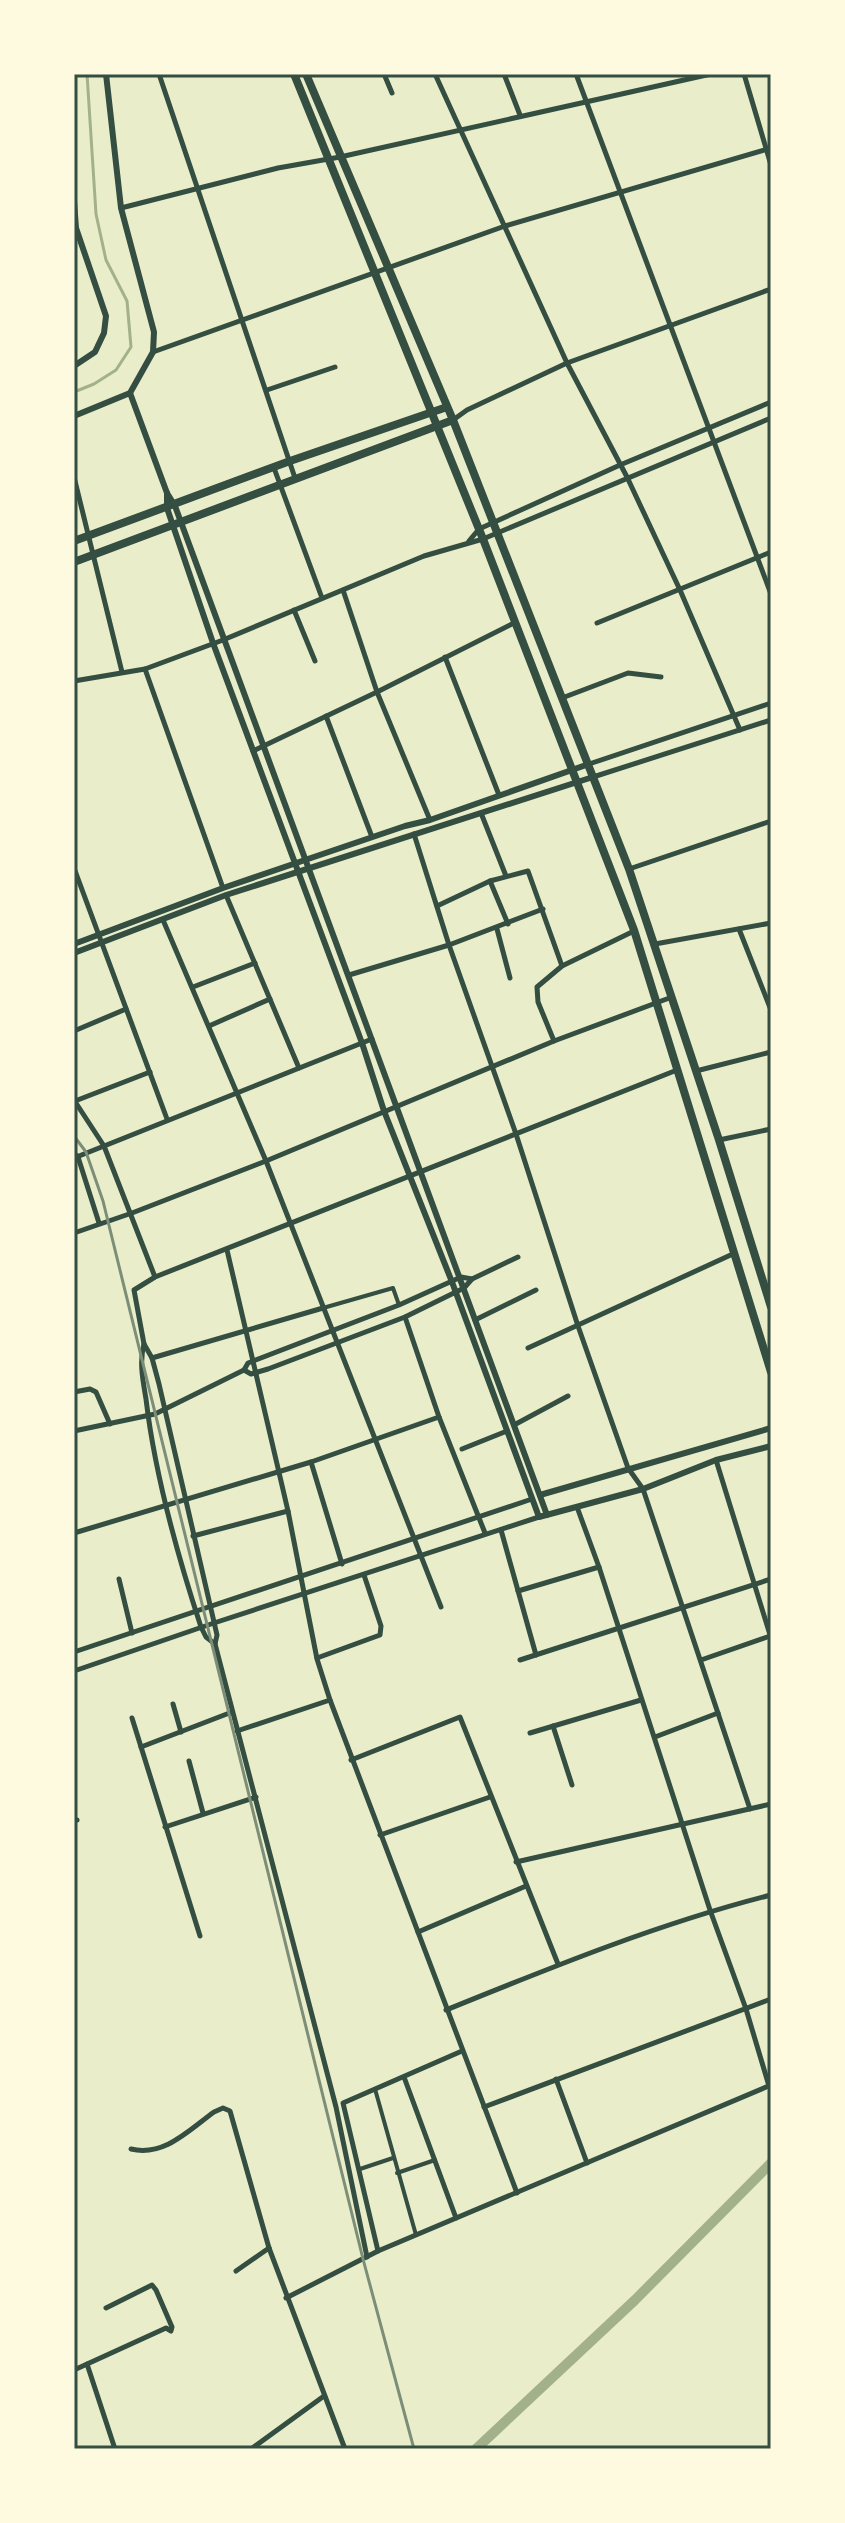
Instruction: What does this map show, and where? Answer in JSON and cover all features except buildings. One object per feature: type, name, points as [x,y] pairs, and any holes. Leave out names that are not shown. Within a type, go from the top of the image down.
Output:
[{"type":"main road","points":[[294,74],[481,534],[634,930],[771,1372]]},
{"type":"main road","points":[[306,74],[453,420],[629,869],[771,1307]]},
{"type":"main road","points":[[74,541],[447,407]]},
{"type":"main road","points":[[74,562],[453,420]]},
{"type":"street","points":[[74,416],[130,393],[153,352],[154,332],[121,208],[106,74]]},
{"type":"street","points":[[159,74],[295,478]]},
{"type":"street","points":[[384,74],[392,93]]},
{"type":"street","points":[[435,74],[567,363],[627,477],[680,590],[740,730]]},
{"type":"street","points":[[504,74],[520,115]]},
{"type":"street","points":[[576,74],[771,594]]},
{"type":"street","points":[[121,208],[199,187],[711,74]]},
{"type":"street","points":[[744,74],[771,165]]},
{"type":"street","points":[[153,352],[505,226],[768,149]]},
{"type":"street","points":[[74,201],[76,228],[106,316],[104,333],[95,352],[74,366]]},
{"type":"street","points":[[453,420],[467,410],[567,363],[771,289]]},
{"type":"street","points":[[267,390],[335,367]]},
{"type":"street","points":[[130,393],[398,1105],[419,1172],[541,1495],[543,1516]]},
{"type":"street","points":[[74,681],[145,669],[223,640],[424,556],[469,541],[493,523],[709,426],[771,402]]},
{"type":"street","points":[[447,407],[467,410]]},
{"type":"street","points":[[481,534],[496,533],[771,418]]},
{"type":"street","points":[[274,467],[322,598]]},
{"type":"street","points":[[74,477],[122,672]]},
{"type":"street","points":[[177,524],[213,643],[362,1043],[384,1111],[452,1282],[532,1499],[543,1516]]},
{"type":"street","points":[[597,623],[771,552]]},
{"type":"street","points":[[343,590],[377,692],[430,820]]},
{"type":"street","points":[[294,610],[315,661]]},
{"type":"street","points":[[253,751],[263,749],[514,623]]},
{"type":"street","points":[[445,657],[499,795]]},
{"type":"street","points":[[145,669],[224,892],[299,1068]]},
{"type":"street","points":[[562,698],[628,673],[661,677]]},
{"type":"street","points":[[74,953],[294,863],[430,820],[771,703]]},
{"type":"street","points":[[326,716],[372,837]]},
{"type":"street","points":[[74,944],[100,940],[163,920],[224,892],[771,720]]},
{"type":"street","points":[[481,813],[506,876]]},
{"type":"street","points":[[629,869],[771,821]]},
{"type":"street","points":[[414,834],[578,1326],[628,1468],[643,1489],[750,1809]]},
{"type":"street","points":[[74,868],[167,1119]]},
{"type":"street","points":[[437,906],[490,881],[528,871],[562,966]]},
{"type":"street","points":[[490,881],[508,924]]},
{"type":"street","points":[[349,975],[497,929],[543,909]]},
{"type":"street","points":[[163,920],[266,1161],[441,1607]]},
{"type":"street","points":[[654,944],[771,923]]},
{"type":"street","points":[[497,929],[510,978]]},
{"type":"street","points":[[739,929],[771,1010]]},
{"type":"street","points":[[554,1041],[536,994],[537,987],[562,966],[634,930]]},
{"type":"street","points":[[193,987],[255,963]]},
{"type":"street","points":[[74,1233],[266,1161],[491,1066],[672,997]]},
{"type":"street","points":[[209,1026],[270,999]]},
{"type":"street","points":[[74,1031],[126,1009]]},
{"type":"street","points":[[99,1223],[75,1156],[372,1039]]},
{"type":"street","points":[[696,1071],[771,1052]]},
{"type":"street","points":[[367,2257],[336,2107],[215,1644],[217,1635],[165,1408],[152,1358],[144,1344],[134,1290],[155,1277],[678,1069]]},
{"type":"street","points":[[75,1100],[150,1072]]},
{"type":"street","points":[[74,1092],[75,1100],[104,1146],[155,1277]]},
{"type":"street","points":[[719,1140],[771,1129]]},
{"type":"street","points":[[227,1250],[288,1511],[317,1659],[351,1760],[517,2193]]},
{"type":"street","points":[[528,1348],[736,1252]]},
{"type":"street","points":[[244,1370],[256,1372],[405,1317],[518,1257]]},
{"type":"street","points":[[74,1431],[148,1417],[244,1370],[248,1363],[399,1305],[461,1277],[472,1279]]},
{"type":"street","points":[[152,1358],[393,1288],[399,1305]]},
{"type":"street","points":[[475,1320],[536,1290]]},
{"type":"street","points":[[405,1317],[439,1417],[485,1533]]},
{"type":"street","points":[[144,1344],[141,1363],[148,1417],[166,1503],[195,1610],[206,1637],[215,1644]]},
{"type":"street","points":[[74,1392],[90,1389],[96,1392],[110,1424]]},
{"type":"street","points":[[514,1425],[568,1396]]},
{"type":"street","points":[[74,1533],[311,1462],[439,1417]]},
{"type":"street","points":[[74,1652],[541,1495],[771,1428]]},
{"type":"street","points":[[462,1449],[507,1431]]},
{"type":"street","points":[[74,1671],[485,1533],[643,1489],[716,1460],[771,1446]]},
{"type":"street","points":[[701,1660],[771,1637],[716,1460]]},
{"type":"street","points":[[311,1462],[342,1564]]},
{"type":"street","points":[[286,2298],[378,2251],[770,2086],[577,1507]]},
{"type":"street","points":[[193,1536],[288,1511]]},
{"type":"street","points":[[501,1530],[536,1655]]},
{"type":"street","points":[[518,1591],[599,1567]]},
{"type":"street","points":[[317,1659],[380,1635],[381,1626],[364,1575]]},
{"type":"street","points":[[119,1579],[132,1633]]},
{"type":"street","points":[[520,1660],[771,1579]]},
{"type":"street","points":[[237,1731],[330,1700]]},
{"type":"street","points":[[530,1733],[641,1700]]},
{"type":"street","points":[[173,1704],[181,1732]]},
{"type":"street","points":[[141,1747],[232,1712]]},
{"type":"street","points":[[655,1737],[718,1713]]},
{"type":"street","points":[[351,1760],[460,1717],[558,1964]]},
{"type":"street","points":[[132,1718],[200,1936]]},
{"type":"street","points":[[553,1726],[572,1785]]},
{"type":"street","points":[[189,1761],[203,1813]]},
{"type":"street","points":[[165,1827],[256,1797]]},
{"type":"street","points":[[380,1835],[490,1797]]},
{"type":"street","points":[[516,1862],[771,1804]]},
{"type":"street","points":[[418,1932],[526,1886]]},
{"type":"street","points":[[446,2010],[558,1964],[710,1910],[771,1895]]},
{"type":"street","points":[[484,2107],[771,1999]]},
{"type":"street","points":[[378,2251],[343,2103],[462,2051]]},
{"type":"street","points":[[404,2077],[456,2218]]},
{"type":"street","points":[[556,2079],[587,2163]]},
{"type":"street","points":[[375,2089],[416,2235]]},
{"type":"street","points":[[131,2149],[161,2149],[214,2112],[223,2108],[230,2111],[286,2298],[345,2449]]},
{"type":"street","points":[[360,2169],[393,2158]]},
{"type":"street","points":[[397,2173],[435,2160]]},
{"type":"street","points":[[236,2271],[269,2248]]},
{"type":"street","points":[[74,2370],[166,2328],[171,2331],[172,2323],[154,2286],[106,2308]]},
{"type":"street","points":[[87,2364],[115,2449]]},
{"type":"street","points":[[251,2449],[324,2396]]},
{"type":"waterway","points":[[74,392],[116,370],[131,347],[127,301],[106,260],[96,214],[87,74]]},
{"type":"waterway","points":[[476,2449],[635,2300],[771,2163]]},
{"type":"railway","points":[[74,1136],[86,1152],[103,1201],[363,2259],[414,2449]]}]
